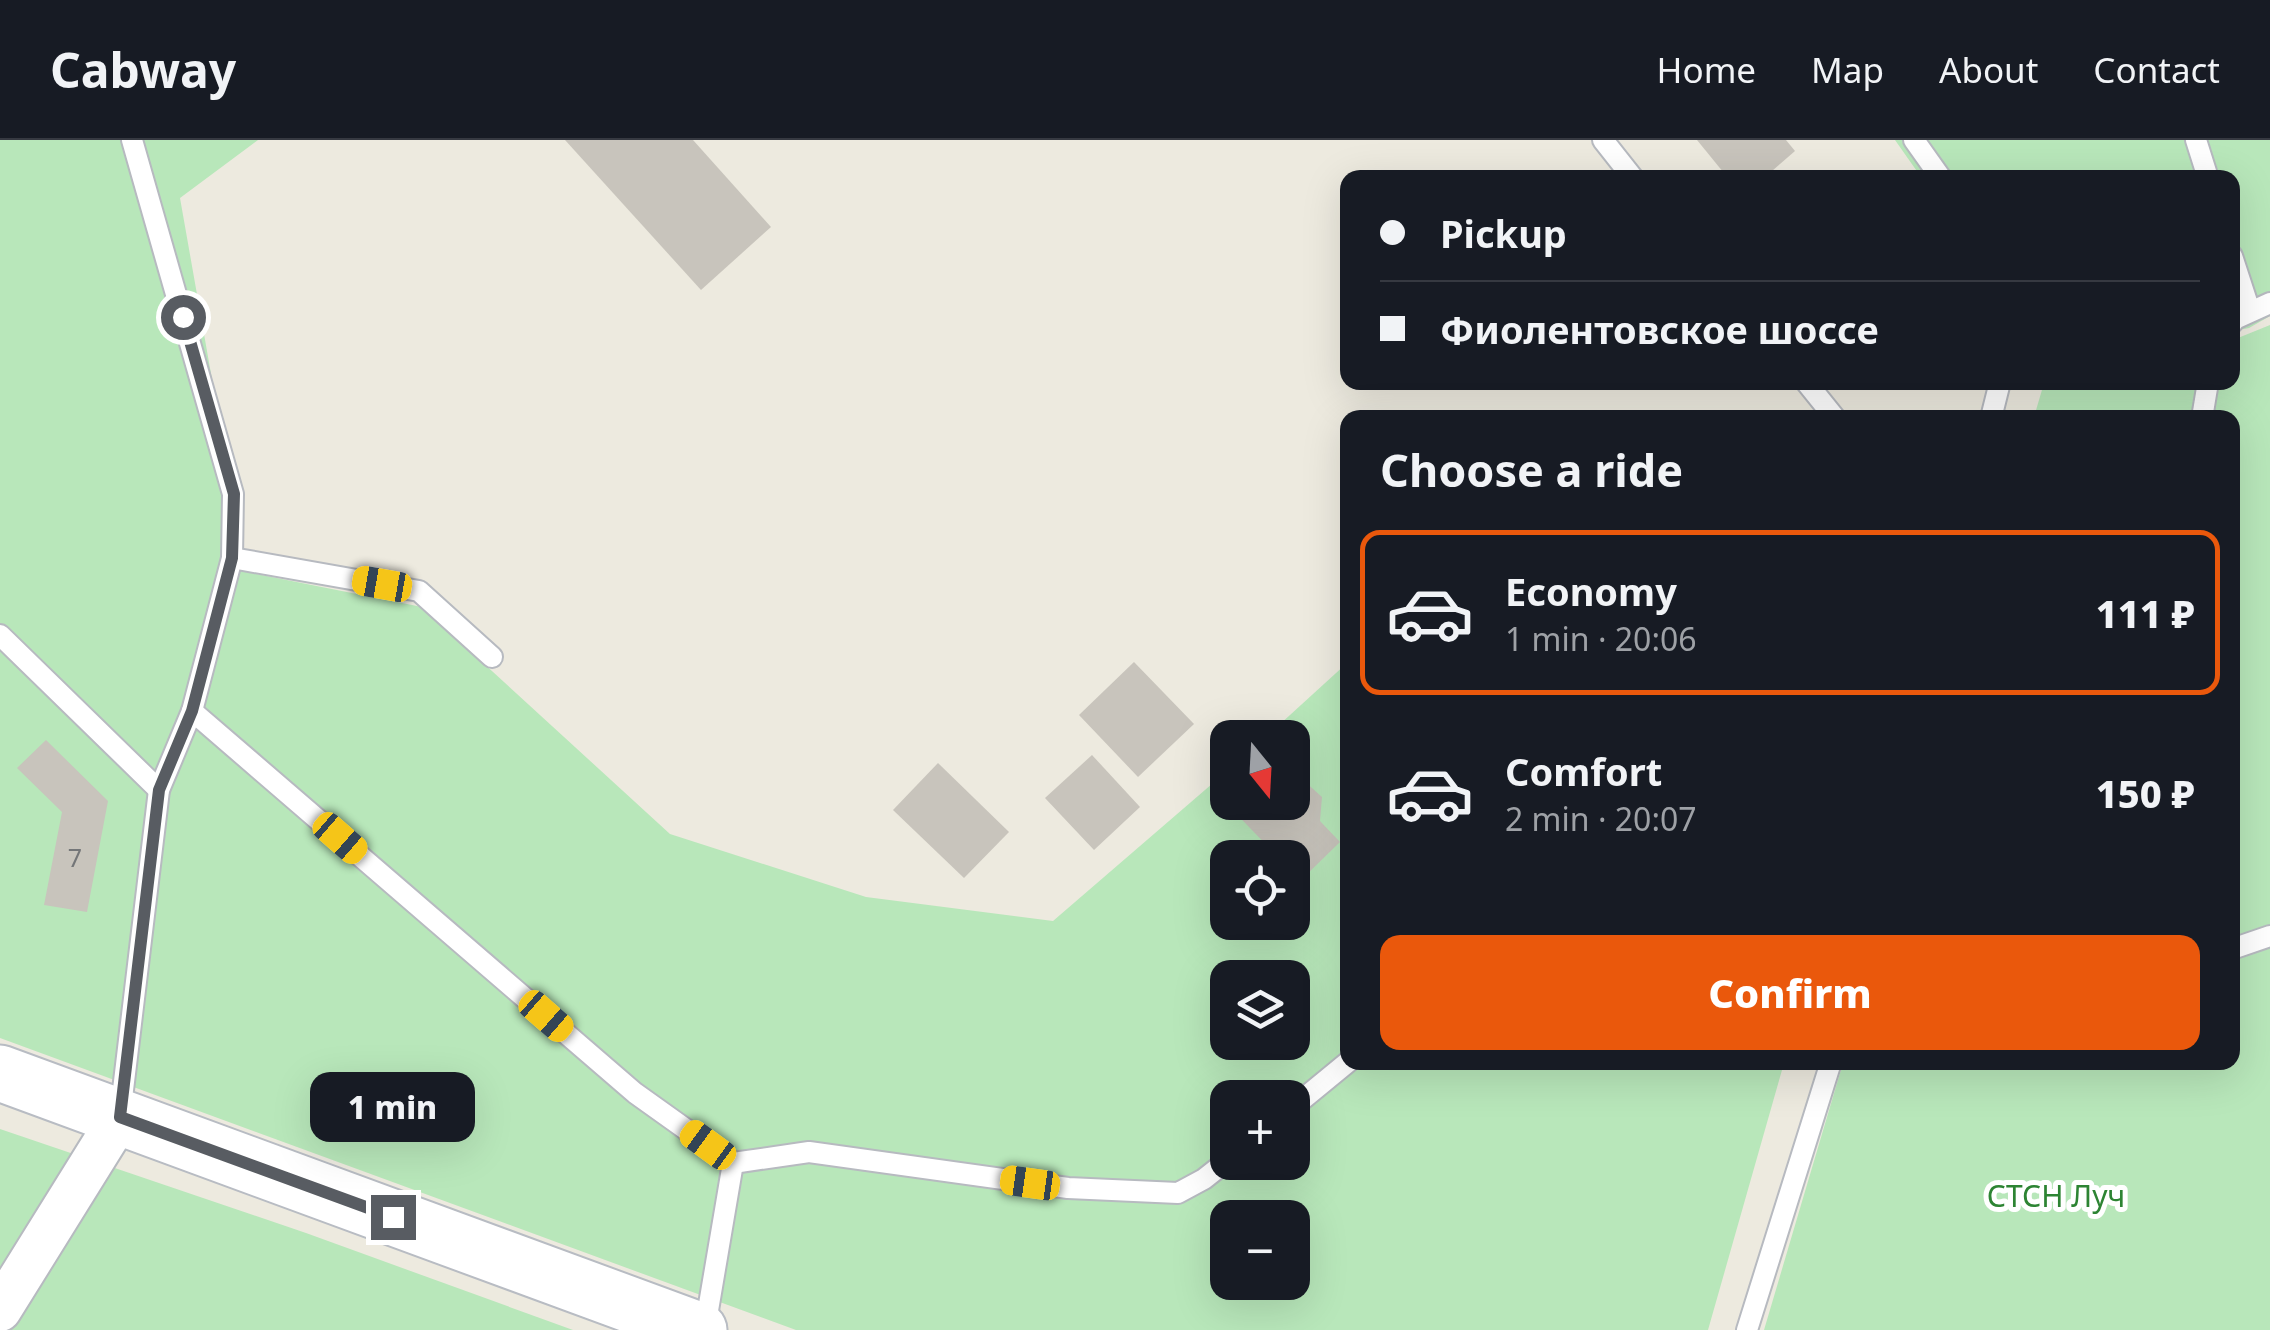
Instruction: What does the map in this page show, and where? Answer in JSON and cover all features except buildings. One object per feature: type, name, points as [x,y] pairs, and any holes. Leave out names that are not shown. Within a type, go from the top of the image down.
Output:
[{"type":"main road","points":[[0,1073],[702,1330]]},
{"type":"street","points":[[0,1310],[120,1117]]},
{"type":"lane","points":[[120,1117],[159,790],[192,711],[232,558],[234,494],[132,140]]},
{"type":"lane","points":[[1603,140],[1627,170]]},
{"type":"lane","points":[[1914,140],[1936,170]]},
{"type":"lane","points":[[2196,140],[2205,170]]},
{"type":"lane","points":[[2240,280],[2251,312]]},
{"type":"lane","points":[[1812,390],[1829,410]]},
{"type":"lane","points":[[232,558],[419,591],[492,657]]},
{"type":"lane","points":[[0,636],[159,790]]},
{"type":"lane","points":[[192,711],[635,1092],[733,1163],[809,1152],[1068,1188],[1178,1193],[1210,1174]]},
{"type":"lane","points":[[2240,947],[2270,936]]},
{"type":"lane","points":[[1310,1093],[1340,1069]]},
{"type":"lane","points":[[1747,1330],[1828,1070]]},
{"type":"lane","points":[[702,1330],[733,1163]]},
{"type":"green space","points":[[0,140],[258,140],[180,198],[246,572],[422,607],[670,834],[866,897],[1053,921],[1210,786],[1210,820],[1310,820],[1310,720],[1285,720],[1340,669],[1340,1070],[1782,1070],[1708,1330],[796,1330],[0,1038]]},
{"type":"green space","points":[[1895,140],[2270,140],[2270,316],[2240,330],[2240,170],[1916,170]]},
{"type":"green space","name":"СТСН Луч","points":[[2270,325],[2270,1330],[1764,1330],[1841,1070],[2240,1070],[2240,410],[2036,410],[2042,390],[2240,390],[2240,337]]},
{"type":"green space","points":[[0,1129],[306,1233],[573,1330],[0,1330]]},
{"type":"route","points":[[183,317],[234,494],[232,558],[192,711],[159,790],[120,1117],[393,1217]]}]
